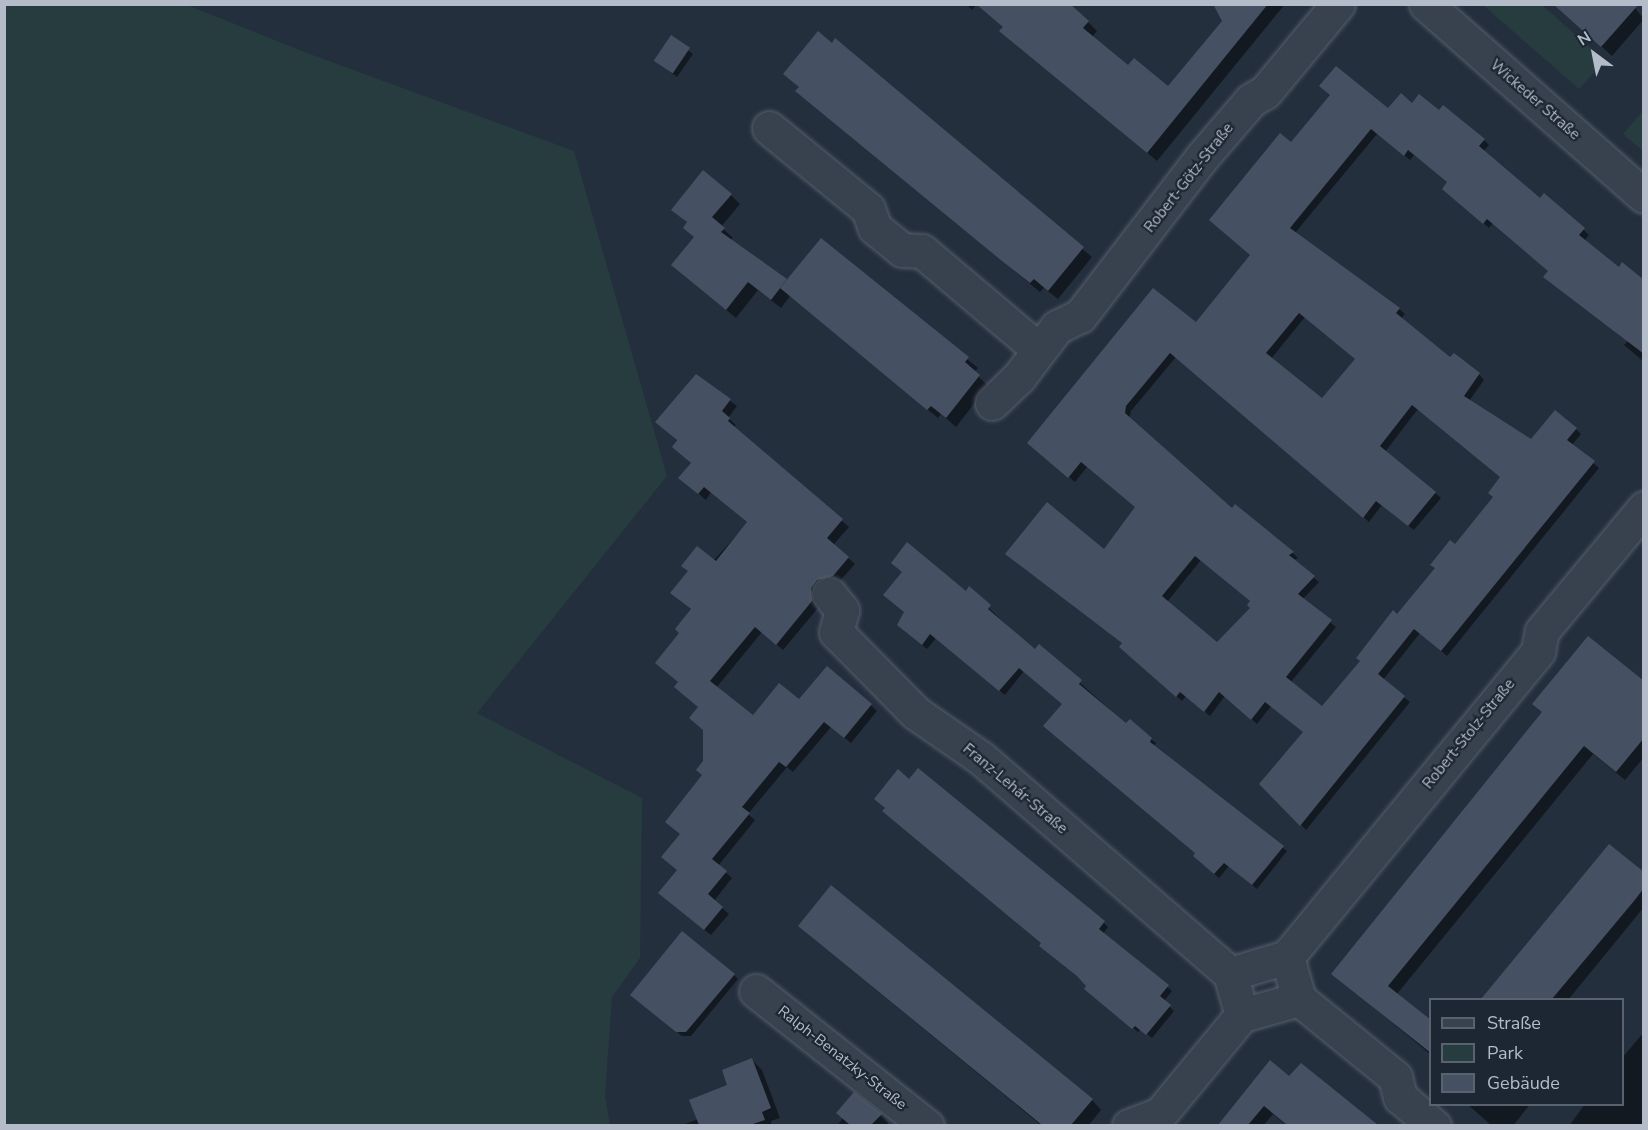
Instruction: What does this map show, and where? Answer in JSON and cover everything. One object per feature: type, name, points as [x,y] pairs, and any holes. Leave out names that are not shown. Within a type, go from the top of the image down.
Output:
[{"type":"street","name":"Robert-Götz-Straße","points":[[992,403],[1057,327],[1080,316],[1202,158],[1251,100],[1265,92],[1338,4]]},
{"type":"street","name":"Wickeder Straße","points":[[1426,4],[1644,196]]},
{"type":"street","points":[[769,128],[868,209],[875,228],[902,250],[922,252],[1039,350]]},
{"type":"street","name":"Robert-Stolz-Straße","points":[[1287,957],[1538,651],[1542,631],[1644,507]]},
{"type":"street","name":"Franz-Lehár-Straße","points":[[829,594],[842,610],[836,632],[916,713],[981,758],[1230,974]]},
{"type":"street","points":[[1242,1015],[1230,974],[1287,957],[1299,999],[1395,1077],[1400,1098],[1434,1125]]},
{"type":"street","name":"Ralph-Benatzky-Straße","points":[[756,991],[927,1125]]},
{"type":"street","points":[[1129,1125],[1160,1114],[1242,1015],[1299,999]]},
{"type":"green space","points":[[5,4],[187,5],[307,53],[574,151],[667,476],[477,713],[642,798],[640,958],[612,997],[605,1096],[610,1125],[5,1125]]},
{"type":"green space","points":[[1483,5],[1542,5],[1605,61],[1579,89]]},
{"type":"green space","points":[[1643,111],[1643,151],[1623,134]]},
{"type":"building","points":[[976,4],[1070,4],[1089,21],[1083,28],[1128,65],[1134,58],[1168,86],[1222,21],[1213,4],[1268,4],[1147,153],[999,31],[1003,27]]},
{"type":"building","points":[[1553,4],[1639,4],[1601,47]]},
{"type":"building","points":[[818,31],[832,43],[835,38],[1084,247],[1048,291],[1034,279],[1030,283],[1002,261],[795,91],[799,87],[783,74]]},
{"type":"building","points":[[671,35],[690,48],[673,74],[654,61]]},
{"type":"building","points":[[1336,66],[1388,108],[1401,93],[1412,103],[1419,94],[1439,110],[1443,105],[1485,139],[1479,146],[1540,198],[1544,193],[1585,228],[1579,235],[1619,267],[1622,262],[1644,280],[1644,354],[1543,277],[1548,271],[1487,219],[1483,224],[1442,189],[1447,182],[1408,150],[1404,156],[1371,129],[1290,228],[1400,308],[1396,313],[1450,357],[1454,353],[1480,373],[1464,396],[1531,439],[1555,410],[1577,428],[1567,440],[1595,461],[1441,651],[1414,629],[1378,674],[1405,696],[1300,826],[1259,784],[1303,732],[1265,702],[1251,720],[1219,692],[1204,712],[1180,692],[1176,697],[1119,647],[1122,643],[1005,554],[1047,502],[1104,549],[1135,507],[1081,462],[1068,478],[1027,443],[1153,288],[1196,322],[1250,255],[1209,220],[1280,133],[1291,142],[1330,95],[1319,86]],"holes":[[[1299,313],[1355,359],[1322,398],[1266,353]],[[1170,353],[1363,518],[1376,501],[1408,526],[1436,492],[1380,446],[1412,405],[1500,477],[1488,493],[1493,497],[1455,544],[1450,540],[1430,565],[1435,568],[1397,614],[1393,610],[1356,658],[1360,661],[1322,706],[1286,677],[1332,620],[1298,594],[1315,576],[1289,555],[1294,552],[1235,504],[1232,508],[1125,413],[1126,406]],[[1195,556],[1250,601],[1247,605],[1250,608],[1217,642],[1162,596]]]},
{"type":"building","points":[[703,170],[732,194],[712,217],[725,228],[721,232],[787,279],[771,300],[748,282],[726,310],[671,265],[694,237],[683,228],[687,222],[671,210]]},
{"type":"building","points":[[821,238],[969,357],[965,362],[980,375],[946,418],[931,406],[927,410],[780,288]]},
{"type":"building","points":[[696,374],[731,399],[722,411],[730,418],[728,421],[843,519],[827,538],[849,557],[833,576],[817,580],[811,588],[812,601],[776,645],[755,627],[710,681],[753,715],[779,683],[799,699],[827,666],[872,704],[844,738],[824,722],[786,767],[779,762],[742,807],[750,813],[712,859],[727,871],[708,894],[723,907],[704,930],[658,893],[677,870],[661,857],[680,834],[665,822],[702,775],[696,770],[703,761],[703,730],[689,718],[698,707],[674,687],[678,682],[655,663],[679,633],[675,629],[691,609],[670,593],[688,571],[681,566],[697,546],[716,561],[747,522],[704,487],[698,494],[678,478],[691,463],[672,447],[677,440],[655,422]]},
{"type":"building","points":[[907,542],[966,591],[969,586],[991,605],[988,609],[1035,649],[1039,644],[1082,680],[1079,684],[1126,723],[1130,719],[1152,738],[1150,742],[1284,846],[1252,885],[1224,863],[1214,874],[1193,856],[1195,853],[1043,726],[1062,704],[1019,668],[999,691],[930,634],[922,645],[897,625],[904,612],[883,595],[902,572],[891,563]]},
{"type":"building","points":[[1588,636],[1644,681],[1644,738],[1616,772],[1584,746],[1388,986],[1429,1018],[1429,1051],[1331,974],[1542,712],[1532,704]]},
{"type":"building","points":[[918,768],[1105,921],[1099,929],[1169,985],[1160,996],[1171,1005],[1146,1035],[1135,1026],[1132,1029],[1084,989],[1086,986],[1077,976],[1039,946],[1041,943],[882,811],[885,808],[874,799],[898,769],[909,779]]},
{"type":"building","points":[[1609,844],[1644,872],[1644,888],[1553,998],[1482,998]]},
{"type":"building","points":[[831,885],[1093,1099],[1071,1125],[1042,1125],[798,926]]},
{"type":"building","points":[[682,931],[735,974],[686,1032],[676,1032],[630,995]]},
{"type":"building","points":[[752,1058],[771,1108],[762,1112],[765,1120],[750,1125],[699,1125],[689,1100],[727,1085],[722,1070]]},
{"type":"building","points":[[1270,1060],[1289,1076],[1301,1063],[1378,1125],[1287,1125],[1264,1106],[1248,1125],[1218,1125]]},
{"type":"building","points":[[854,1092],[882,1114],[871,1125],[850,1125],[836,1113]]}]
